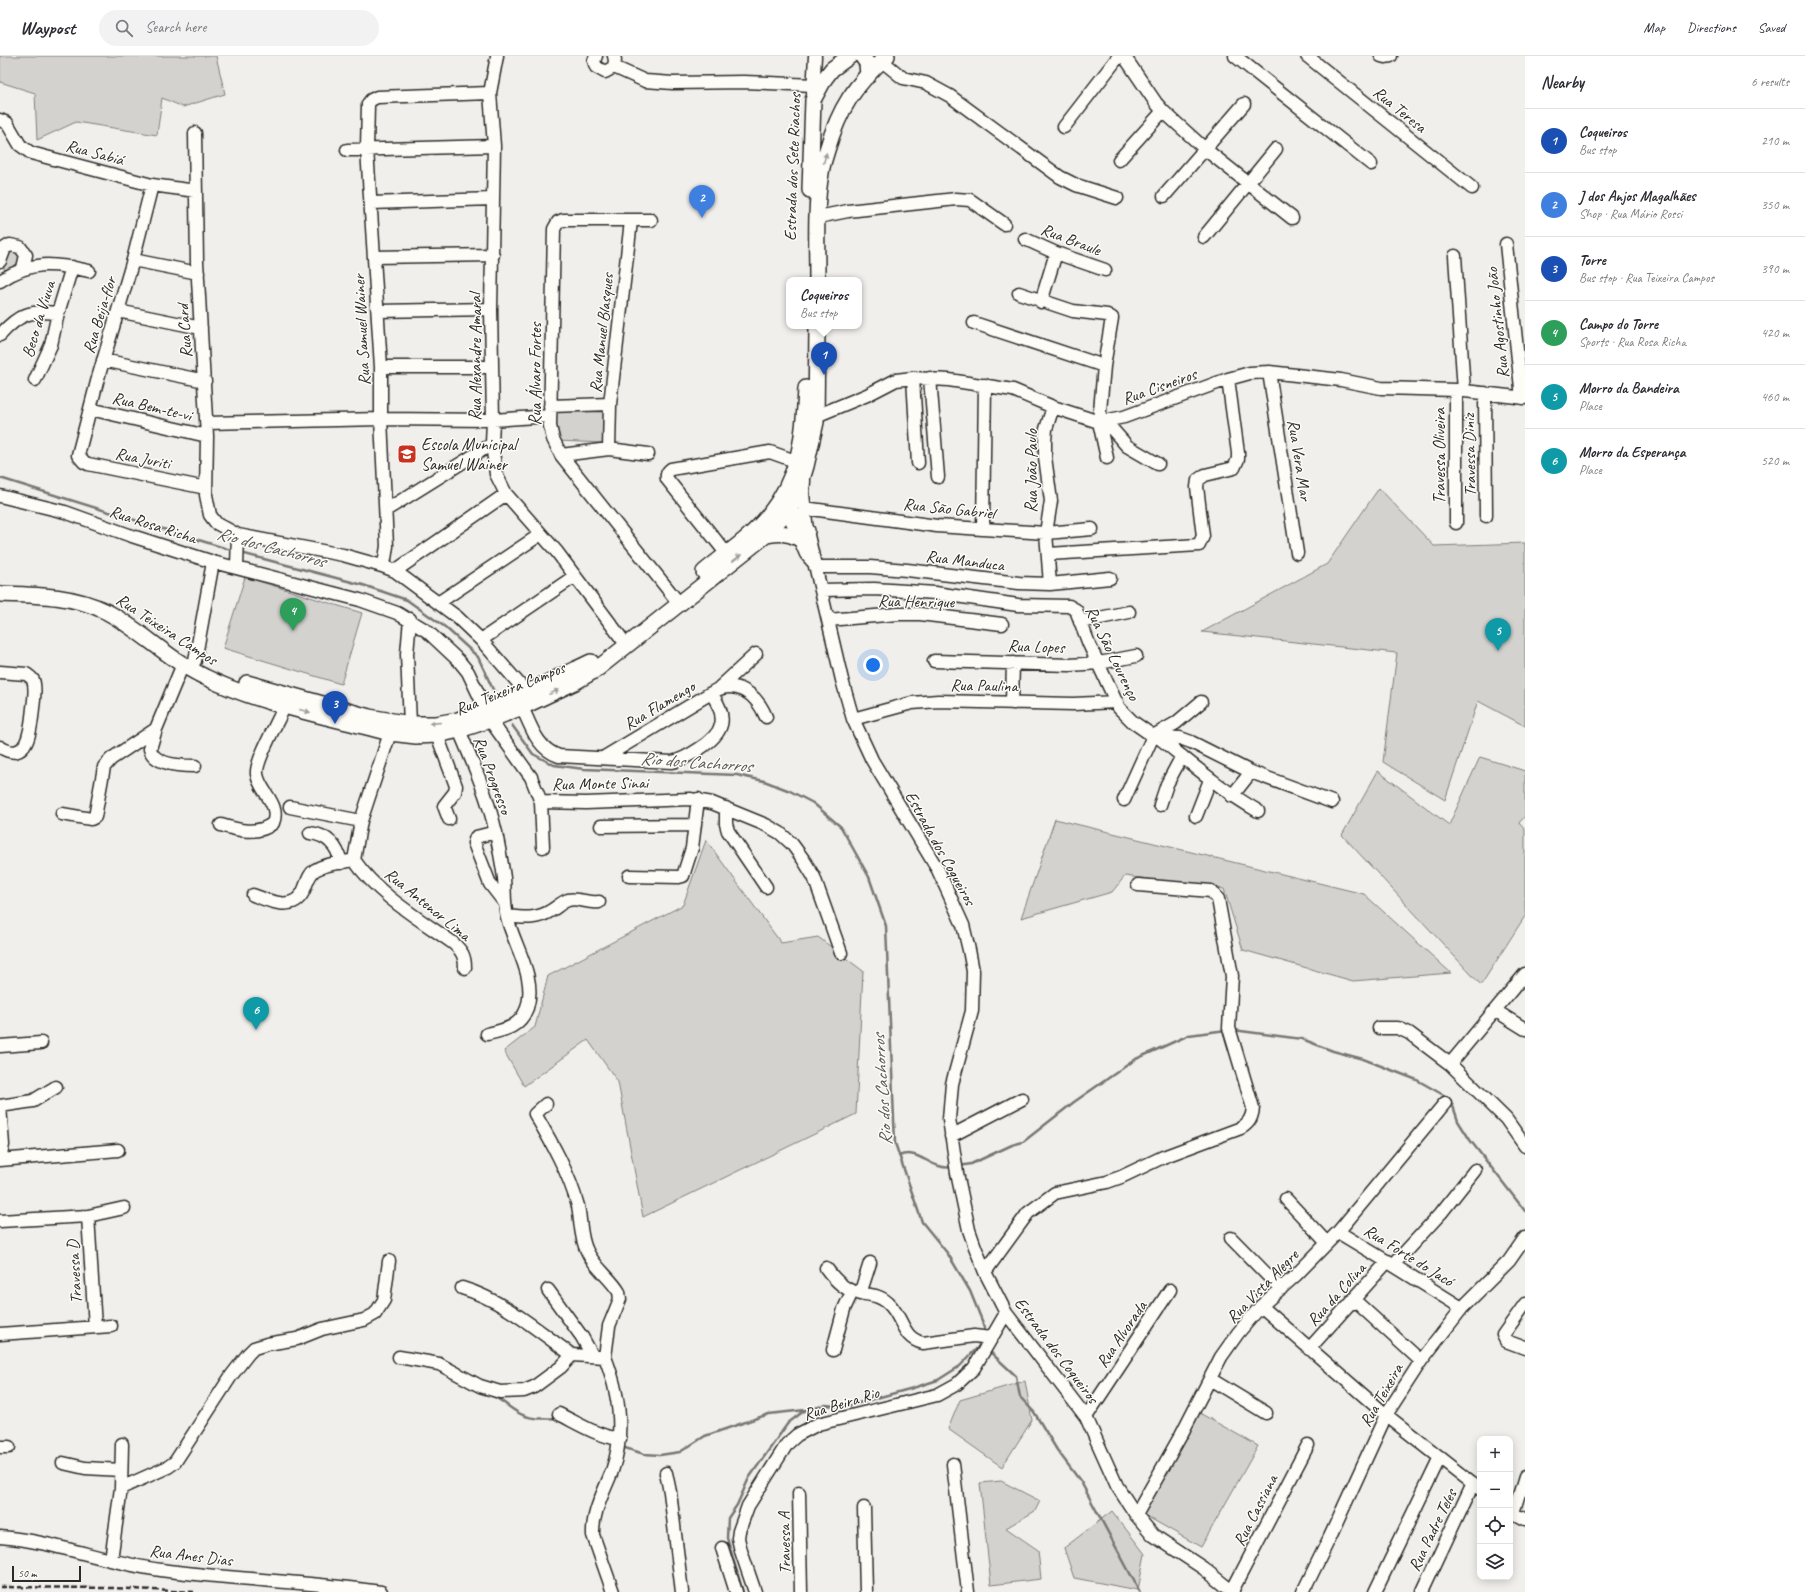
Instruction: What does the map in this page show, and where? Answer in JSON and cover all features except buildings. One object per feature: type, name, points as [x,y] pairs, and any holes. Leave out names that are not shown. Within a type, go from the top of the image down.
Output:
[{"type":"main road","points":[[813,93],[832,69],[850,56]]},
{"type":"main road","points":[[862,56],[867,63],[868,76]]},
{"type":"main road","name":"Estrada dos Sete Riachos","points":[[817,277],[818,217],[821,173],[835,125],[849,98],[884,58]]},
{"type":"main road","name":"Estrada dos Sete Riachos","points":[[809,277],[813,93]]},
{"type":"main road","points":[[812,116],[822,124],[835,125]]},
{"type":"main road","points":[[802,464],[805,423],[808,329]]},
{"type":"main road","points":[[768,516],[802,464],[816,416],[817,329]]},
{"type":"main road","name":"Rua Teixeira Campos","points":[[0,584],[77,590],[96,596],[137,620],[204,677],[233,690],[390,733],[416,736],[437,735],[458,730],[495,712],[575,682],[597,669],[766,535],[787,511],[798,492],[802,464]]},
{"type":"main road","points":[[766,535],[781,532],[803,534],[799,520],[787,511],[778,512],[768,516]]},
{"type":"main road","name":"Rua Teixeira Campos","points":[[520,702],[581,668],[622,639],[749,534],[768,516]]},
{"type":"main road","name":"Rua Teixeira Campos","points":[[0,594],[70,599],[88,604],[107,612],[189,663],[248,684],[369,717],[410,724],[436,724],[495,712]]},
{"type":"street","name":"Rua Alexandre Amaral","points":[[497,56],[490,93],[494,146],[491,309],[492,444],[496,474],[506,494],[575,576],[622,639]]},
{"type":"street","points":[[596,56],[594,64],[598,70],[608,72],[614,62],[645,81],[673,83],[744,82],[813,93]]},
{"type":"street","name":"Estrada dos Sete Riachos","points":[[813,93],[815,56]]},
{"type":"street","points":[[1064,127],[1119,56]]},
{"type":"street","points":[[1124,56],[1163,111],[1205,149],[1292,218]]},
{"type":"street","points":[[1235,56],[1371,164]]},
{"type":"street","name":"Rua Teresa","points":[[1307,56],[1472,188]]},
{"type":"street","points":[[1381,56],[1385,58],[1391,56]]},
{"type":"street","points":[[884,58],[903,78],[926,83],[950,96],[1060,177],[1076,185],[1117,198]]},
{"type":"street","name":"Rua Samuel Wainer","points":[[382,566],[385,559],[387,546],[386,510],[381,419],[381,367],[367,149],[368,104],[371,100],[377,97],[490,93]]},
{"type":"street","points":[[1164,196],[1244,104]]},
{"type":"street","points":[[1119,160],[1163,111]]},
{"type":"street","name":"Rua Sabiá","points":[[0,120],[7,123],[20,145],[31,153],[152,185],[196,192]]},
{"type":"street","name":"Rua Card","points":[[196,133],[198,273],[207,436],[206,488],[208,510],[216,523]]},
{"type":"street","points":[[346,150],[494,146]]},
{"type":"street","points":[[1204,237],[1276,149]]},
{"type":"street","name":"Rua Beija-flor","points":[[78,455],[103,360],[133,260],[152,185]]},
{"type":"street","points":[[371,203],[493,199]]},
{"type":"street","points":[[818,217],[848,211],[956,199],[970,200],[1004,224]]},
{"type":"street","name":"Rua Álvaro Fortes","points":[[631,221],[563,220],[558,222],[554,229],[550,411],[553,439],[561,455],[674,597]]},
{"type":"street","points":[[631,221],[651,220]]},
{"type":"street","name":"Rua Manuel Blasques","points":[[609,449],[610,404],[631,221]]},
{"type":"street","name":"Rua Braule","points":[[1025,239],[1056,253],[1105,270]]},
{"type":"street","name":"Rua Agostinho João","points":[[1506,244],[1523,398]]},
{"type":"street","points":[[0,261],[5,248],[10,245],[20,247],[26,255],[23,268]]},
{"type":"street","points":[[1041,302],[1056,253]]},
{"type":"street","points":[[374,257],[493,255]]},
{"type":"street","name":"Travessa Oliveira","points":[[1455,256],[1460,390],[1456,523]]},
{"type":"street","points":[[133,260],[198,273]]},
{"type":"street","points":[[0,281],[13,272],[30,266],[48,264],[89,271]]},
{"type":"street","name":"Beco da Viuva","points":[[35,380],[51,345],[58,313],[72,267]]},
{"type":"street","points":[[1019,293],[1041,302],[1073,311],[1110,316],[1112,321],[1104,366],[1102,422],[1107,458]]},
{"type":"street","points":[[378,311],[491,309]]},
{"type":"street","points":[[0,335],[15,320],[22,316],[42,311],[58,313]]},
{"type":"street","points":[[118,311],[201,328]]},
{"type":"street","points":[[974,323],[1104,366]]},
{"type":"street","points":[[103,360],[205,381]]},
{"type":"street","points":[[381,367],[492,367]]},
{"type":"street","name":"Rua Cisneiros","points":[[1102,422],[1124,417],[1163,404],[1228,378],[1250,373],[1269,372],[1341,380],[1382,388],[1460,390],[1523,398]]},
{"type":"street","name":"Rua Vera Mar","points":[[1269,372],[1297,553]]},
{"type":"street","points":[[913,378],[918,463]]},
{"type":"street","points":[[816,416],[867,395],[896,380],[930,378],[985,385],[1013,390],[1053,407],[1102,422],[1127,446],[1158,464]]},
{"type":"street","points":[[930,378],[938,477]]},
{"type":"street","points":[[1048,554],[1199,545],[1203,536],[1197,487],[1198,480],[1205,475],[1234,468],[1238,459],[1228,378]]},
{"type":"street","points":[[983,529],[985,385]]},
{"type":"street","name":"Travessa Diniz","points":[[1485,393],[1486,516]]},
{"type":"street","points":[[206,423],[381,419],[493,420],[610,404]]},
{"type":"street","name":"Rua João Paulo","points":[[1050,584],[1046,533],[1051,501],[1045,457],[1045,441],[1046,429],[1053,407]]},
{"type":"street","name":"Rua Bem-te-vi","points":[[90,409],[207,436]]},
{"type":"street","points":[[386,510],[492,444]]},
{"type":"street","points":[[561,455],[609,449],[648,454]]},
{"type":"street","points":[[726,553],[667,479],[668,471],[671,469],[770,452],[802,464]]},
{"type":"street","name":"Rua Juriti","points":[[78,455],[88,464],[206,488]]},
{"type":"street","name":"Estrada dos Coqueiros","points":[[802,464],[804,508],[803,534],[813,551],[814,564],[853,719],[872,760],[938,870],[963,925],[970,950],[973,971],[972,1011],[952,1084],[950,1113],[957,1168],[969,1230],[985,1272],[1006,1313],[1086,1417],[1117,1486],[1136,1515],[1153,1535],[1203,1568],[1232,1592]]},
{"type":"street","points":[[784,493],[784,502],[787,511]]},
{"type":"street","points":[[395,571],[506,494]]},
{"type":"street","name":"Rua Rosa Richa","points":[[0,496],[65,512],[129,535],[214,562],[237,562],[360,600],[410,619],[427,631],[459,661],[495,712],[531,777],[541,802],[544,847]]},
{"type":"street","name":"Rua São Gabriel","points":[[804,508],[937,526],[1046,533],[1092,529]]},
{"type":"street","name":"Rua Rosa Richa","points":[[216,523],[238,537],[344,555],[395,571],[457,617],[482,640],[520,702]]},
{"type":"street","points":[[438,603],[541,534]]},
{"type":"street","points":[[237,562],[238,537]]},
{"type":"street","points":[[195,766],[175,765],[154,757],[150,749],[156,729],[189,663],[214,562]]},
{"type":"street","name":"Rua Manduca","points":[[814,564],[870,567],[1019,583],[1050,584],[1110,578]]},
{"type":"street","points":[[482,640],[575,576]]},
{"type":"street","name":"Rua São Lourenço","points":[[821,590],[874,589],[906,591],[935,593],[1018,605],[1069,606],[1076,610],[1080,622],[1120,708],[1133,722],[1182,756],[1210,780],[1232,796],[1258,810]]},
{"type":"street","points":[[1080,622],[1129,612]]},
{"type":"street","name":"Rua Henrique","points":[[828,620],[898,614],[920,614],[1002,624]]},
{"type":"street","points":[[410,619],[407,654],[410,724]]},
{"type":"street","points":[[715,691],[756,654]]},
{"type":"street","name":"Rua Lopes","points":[[934,661],[1070,664],[1099,663],[1136,656]]},
{"type":"street","points":[[1012,703],[1013,663]]},
{"type":"street","points":[[0,672],[26,674],[34,683],[34,701],[30,735],[23,748],[16,751],[11,751],[0,747]]},
{"type":"street","points":[[715,691],[734,687],[743,690],[758,702],[766,717]]},
{"type":"street","name":"Rua Flamengo","points":[[520,702],[539,743],[548,751],[559,756],[672,762],[679,761],[712,740],[721,727],[721,710],[715,691],[603,758]]},
{"type":"street","name":"Rua Paulina","points":[[853,719],[912,703],[938,701],[1079,704],[1117,702]]},
{"type":"street","points":[[1124,800],[1155,737],[1176,723],[1201,702]]},
{"type":"street","points":[[220,825],[252,831],[262,830],[272,823],[275,815],[271,802],[260,781],[257,770],[261,757],[285,705]]},
{"type":"street","points":[[62,814],[91,819],[95,817],[102,772],[107,763],[156,729]]},
{"type":"street","name":"Rua Progresso","points":[[458,730],[482,784],[496,832],[504,878],[504,902],[507,916],[512,935],[524,962],[529,981],[527,1006],[523,1016],[515,1026],[487,1034]]},
{"type":"street","points":[[253,895],[282,903],[294,902],[303,892],[312,873],[324,866],[354,860],[361,821],[390,733]]},
{"type":"street","points":[[437,735],[456,786],[455,792],[444,806],[449,819]]},
{"type":"street","points":[[1155,737],[1180,738],[1211,751],[1251,772],[1332,802]]},
{"type":"street","points":[[1160,805],[1167,784],[1182,756]]},
{"type":"street","points":[[1232,796],[1251,772]]},
{"type":"street","points":[[1196,816],[1210,780]]},
{"type":"street","name":"Rua Monte Sinai","points":[[541,802],[586,803],[657,799],[698,800],[726,808],[766,825],[780,833],[792,844],[803,859],[814,878],[841,952]]},
{"type":"street","points":[[629,876],[682,876],[692,848],[698,800]]},
{"type":"street","points":[[290,807],[361,821]]},
{"type":"street","points":[[726,808],[726,824],[728,831],[766,887]]},
{"type":"street","points":[[602,826],[695,825]]},
{"type":"street","name":"Rua Progresso","points":[[496,832],[476,837],[474,843],[490,884],[504,902]]},
{"type":"street","points":[[310,833],[323,836],[330,842],[339,854],[341,863]]},
{"type":"street","name":"Rua Antenor Lima","points":[[354,860],[360,868],[400,907],[461,950],[465,959],[465,968]]},
{"type":"street","points":[[985,1272],[1028,1213],[1055,1193],[1107,1182],[1121,1177],[1163,1157],[1226,1134],[1247,1124],[1252,1116],[1253,1108],[1231,1034],[1232,976],[1218,898],[1211,891],[1138,885]]},
{"type":"street","points":[[507,916],[536,918],[564,902],[573,899],[587,902],[599,902]]},
{"type":"street","points":[[1450,1064],[1496,1011],[1525,974]]},
{"type":"street","points":[[1496,1011],[1525,1029]]},
{"type":"street","points":[[1379,1028],[1398,1028],[1409,1033],[1450,1064],[1506,1119],[1525,1146]]},
{"type":"street","points":[[0,1046],[40,1043]]},
{"type":"street","points":[[56,1087],[33,1101],[0,1106],[3,1145],[0,1160],[118,1150]]},
{"type":"street","points":[[952,1136],[1022,1099]]},
{"type":"street","name":"Rua Vista Alegre","points":[[1136,1515],[1181,1435],[1222,1357],[1238,1333],[1261,1306],[1281,1289],[1338,1232],[1445,1103]]},
{"type":"street","points":[[546,1104],[535,1114],[550,1138],[571,1186],[581,1218],[583,1241],[586,1250],[590,1258],[619,1292],[620,1299],[609,1326],[605,1357],[615,1387],[618,1409],[619,1444],[595,1513],[593,1525],[593,1535],[613,1592]]},
{"type":"street","points":[[1391,1263],[1441,1213],[1475,1170]]},
{"type":"street","points":[[1286,1199],[1327,1244]]},
{"type":"street","points":[[0,1221],[88,1216],[124,1208]]},
{"type":"street","name":"Travessa D","points":[[88,1216],[94,1327]]},
{"type":"street","name":"Rua Forte do Jacó","points":[[1338,1232],[1391,1263],[1462,1308]]},
{"type":"street","points":[[1232,1238],[1281,1289]]},
{"type":"street","name":"Rua Teixeira","points":[[1303,1592],[1386,1415],[1421,1361],[1462,1308],[1509,1260],[1525,1238]]},
{"type":"street","points":[[121,1488],[168,1467],[175,1462],[231,1376],[254,1348],[267,1344],[297,1339],[322,1329],[364,1320],[375,1314],[384,1300],[389,1261]]},
{"type":"street","points":[[833,1350],[844,1309],[856,1292],[870,1263]]},
{"type":"street","name":"Rua da Colina","points":[[1309,1349],[1354,1300],[1391,1263]]},
{"type":"street","points":[[826,1268],[832,1277],[856,1292],[877,1296],[888,1302],[892,1306],[906,1333],[918,1342],[923,1343],[974,1336],[988,1342]]},
{"type":"street","points":[[462,1288],[495,1301],[572,1355],[605,1357]]},
{"type":"street","points":[[548,1290],[582,1337],[592,1356]]},
{"type":"street","name":"Rua Alvorada","points":[[1086,1417],[1170,1290]]},
{"type":"street","points":[[1354,1300],[1421,1361]]},
{"type":"street","points":[[1525,1304],[1503,1335],[1506,1341],[1525,1348]]},
{"type":"street","points":[[1261,1306],[1386,1415],[1477,1486]]},
{"type":"street","name":"Rua Beira Rio","points":[[755,1592],[741,1551],[738,1538],[739,1531],[748,1506],[787,1444],[797,1435],[818,1424],[937,1394],[958,1384],[974,1368],[1006,1313]]},
{"type":"street","points":[[0,1334],[111,1326]]},
{"type":"street","points":[[399,1357],[439,1364],[480,1386],[500,1392],[524,1391],[534,1387],[561,1367],[572,1355]]},
{"type":"street","points":[[1210,1379],[1266,1413]]},
{"type":"street","points":[[559,1414],[619,1444]]},
{"type":"street","points":[[111,1560],[121,1488],[122,1444]]},
{"type":"street","name":"Rua Cassiana","points":[[1232,1592],[1308,1445]]},
{"type":"street","points":[[1375,1592],[1440,1457]]},
{"type":"street","points":[[63,1463],[81,1467],[121,1470]]},
{"type":"street","points":[[953,1464],[968,1592]]},
{"type":"street","points":[[666,1473],[670,1492],[682,1592]]},
{"type":"street","points":[[1513,1509],[1525,1477]]},
{"type":"street","name":"Rua Padre Teles","points":[[1422,1592],[1477,1486]]},
{"type":"street","name":"Travessa A","points":[[800,1493],[801,1592]]},
{"type":"street","points":[[864,1508],[866,1592]]},
{"type":"street","points":[[1513,1513],[1525,1519]]},
{"type":"street","name":"Rua Anes Dias","points":[[0,1537],[38,1542],[159,1570],[381,1592]]},
{"type":"street","points":[[722,1548],[736,1592]]},
{"type":"shaded area","points":[[0,56],[216,56],[225,94],[183,107],[162,98],[157,135],[76,122],[37,140],[35,93],[0,82]]},
{"type":"shaded area","points":[[20,249],[20,266],[6,271],[4,269],[6,250]]},
{"type":"shaded area","points":[[555,411],[605,412],[603,443],[557,441]]},
{"type":"shaded area","points":[[1379,488],[1434,546],[1525,543],[1525,726],[1478,701],[1445,800],[1383,762],[1397,653],[1202,632],[1327,564]]},
{"type":"shaded area","points":[[245,577],[362,613],[341,684],[223,648]]},
{"type":"shaded area","points":[[1480,757],[1525,771],[1525,816],[1519,823],[1525,830],[1525,916],[1481,985],[1342,835],[1378,771],[1449,825]]},
{"type":"shaded area","points":[[1055,819],[1364,894],[1451,973],[1353,981],[1243,950],[1224,889],[1125,876],[1112,892],[1021,918]]},
{"type":"shaded area","points":[[706,840],[781,943],[818,937],[863,971],[856,1114],[643,1217],[618,1082],[588,1040],[524,1086],[504,1051],[535,1027],[548,976],[683,905]]},
{"type":"shaded area","points":[[1025,1381],[1032,1420],[1002,1467],[948,1429],[960,1400]]},
{"type":"shaded area","points":[[1196,1411],[1258,1446],[1201,1547],[1139,1512]]},
{"type":"shaded area","points":[[1001,1481],[1040,1501],[1035,1511],[1006,1528],[1038,1550],[1041,1579],[991,1585],[980,1483]]},
{"type":"shaded area","points":[[1112,1511],[1145,1554],[1138,1590],[1074,1578],[1064,1548]]},
{"type":"waterway","name":"Rio dos Cachorros","points":[[0,478],[234,551]]},
{"type":"waterway","name":"Rio dos Cachorros","points":[[241,553],[363,585],[407,600],[445,627],[478,657],[496,696]]},
{"type":"waterway","name":"Rio dos Cachorros","points":[[512,725],[533,754],[554,765],[584,769],[737,775],[764,781],[790,791],[813,803],[841,827],[869,877],[886,926],[895,1143],[922,1222],[948,1254],[970,1291],[985,1328],[983,1333]]},
{"type":"waterway","points":[[959,1166],[971,1164],[1012,1145],[1023,1142],[1074,1102],[1136,1059],[1189,1035],[1226,1030]]},
{"type":"waterway","points":[[1233,1030],[1302,1039],[1333,1051],[1363,1059],[1417,1080],[1447,1097],[1453,1106],[1458,1121],[1470,1140],[1525,1211]]},
{"type":"waterway","points":[[899,1156],[912,1154],[938,1166],[952,1167]]},
{"type":"waterway","name":"Rio dos Cachorros","points":[[743,1592],[727,1538],[728,1518],[737,1505],[749,1478],[788,1423],[804,1411],[826,1405],[844,1407],[938,1380],[960,1366],[978,1347],[981,1340]]},
{"type":"waterway","points":[[988,1350],[1016,1376],[1020,1397],[1034,1412],[1057,1450],[1081,1482],[1140,1592]]},
{"type":"waterway","points":[[493,1396],[522,1415],[542,1419],[558,1418]]},
{"type":"waterway","points":[[622,1447],[644,1454],[660,1455],[680,1452],[705,1436],[769,1414],[805,1410]]},
{"type":"railway","points":[[0,1587],[112,1588],[194,1592]]},
{"type":"place","name":"J dos Anjos Magalhães","points":[[702,218]]},
{"type":"place","name":"Coqueiros","points":[[824,375]]},
{"type":"place","name":"Escola Municipal Samuel Wainer","points":[[407,454]]},
{"type":"place","name":"Campo do Torre","points":[[293,631]]},
{"type":"place","name":"Morro da Bandeira","points":[[1498,651]]},
{"type":"place","name":"Torre","points":[[335,724]]},
{"type":"place","name":"Morro da Esperança","points":[[256,1030]]}]
